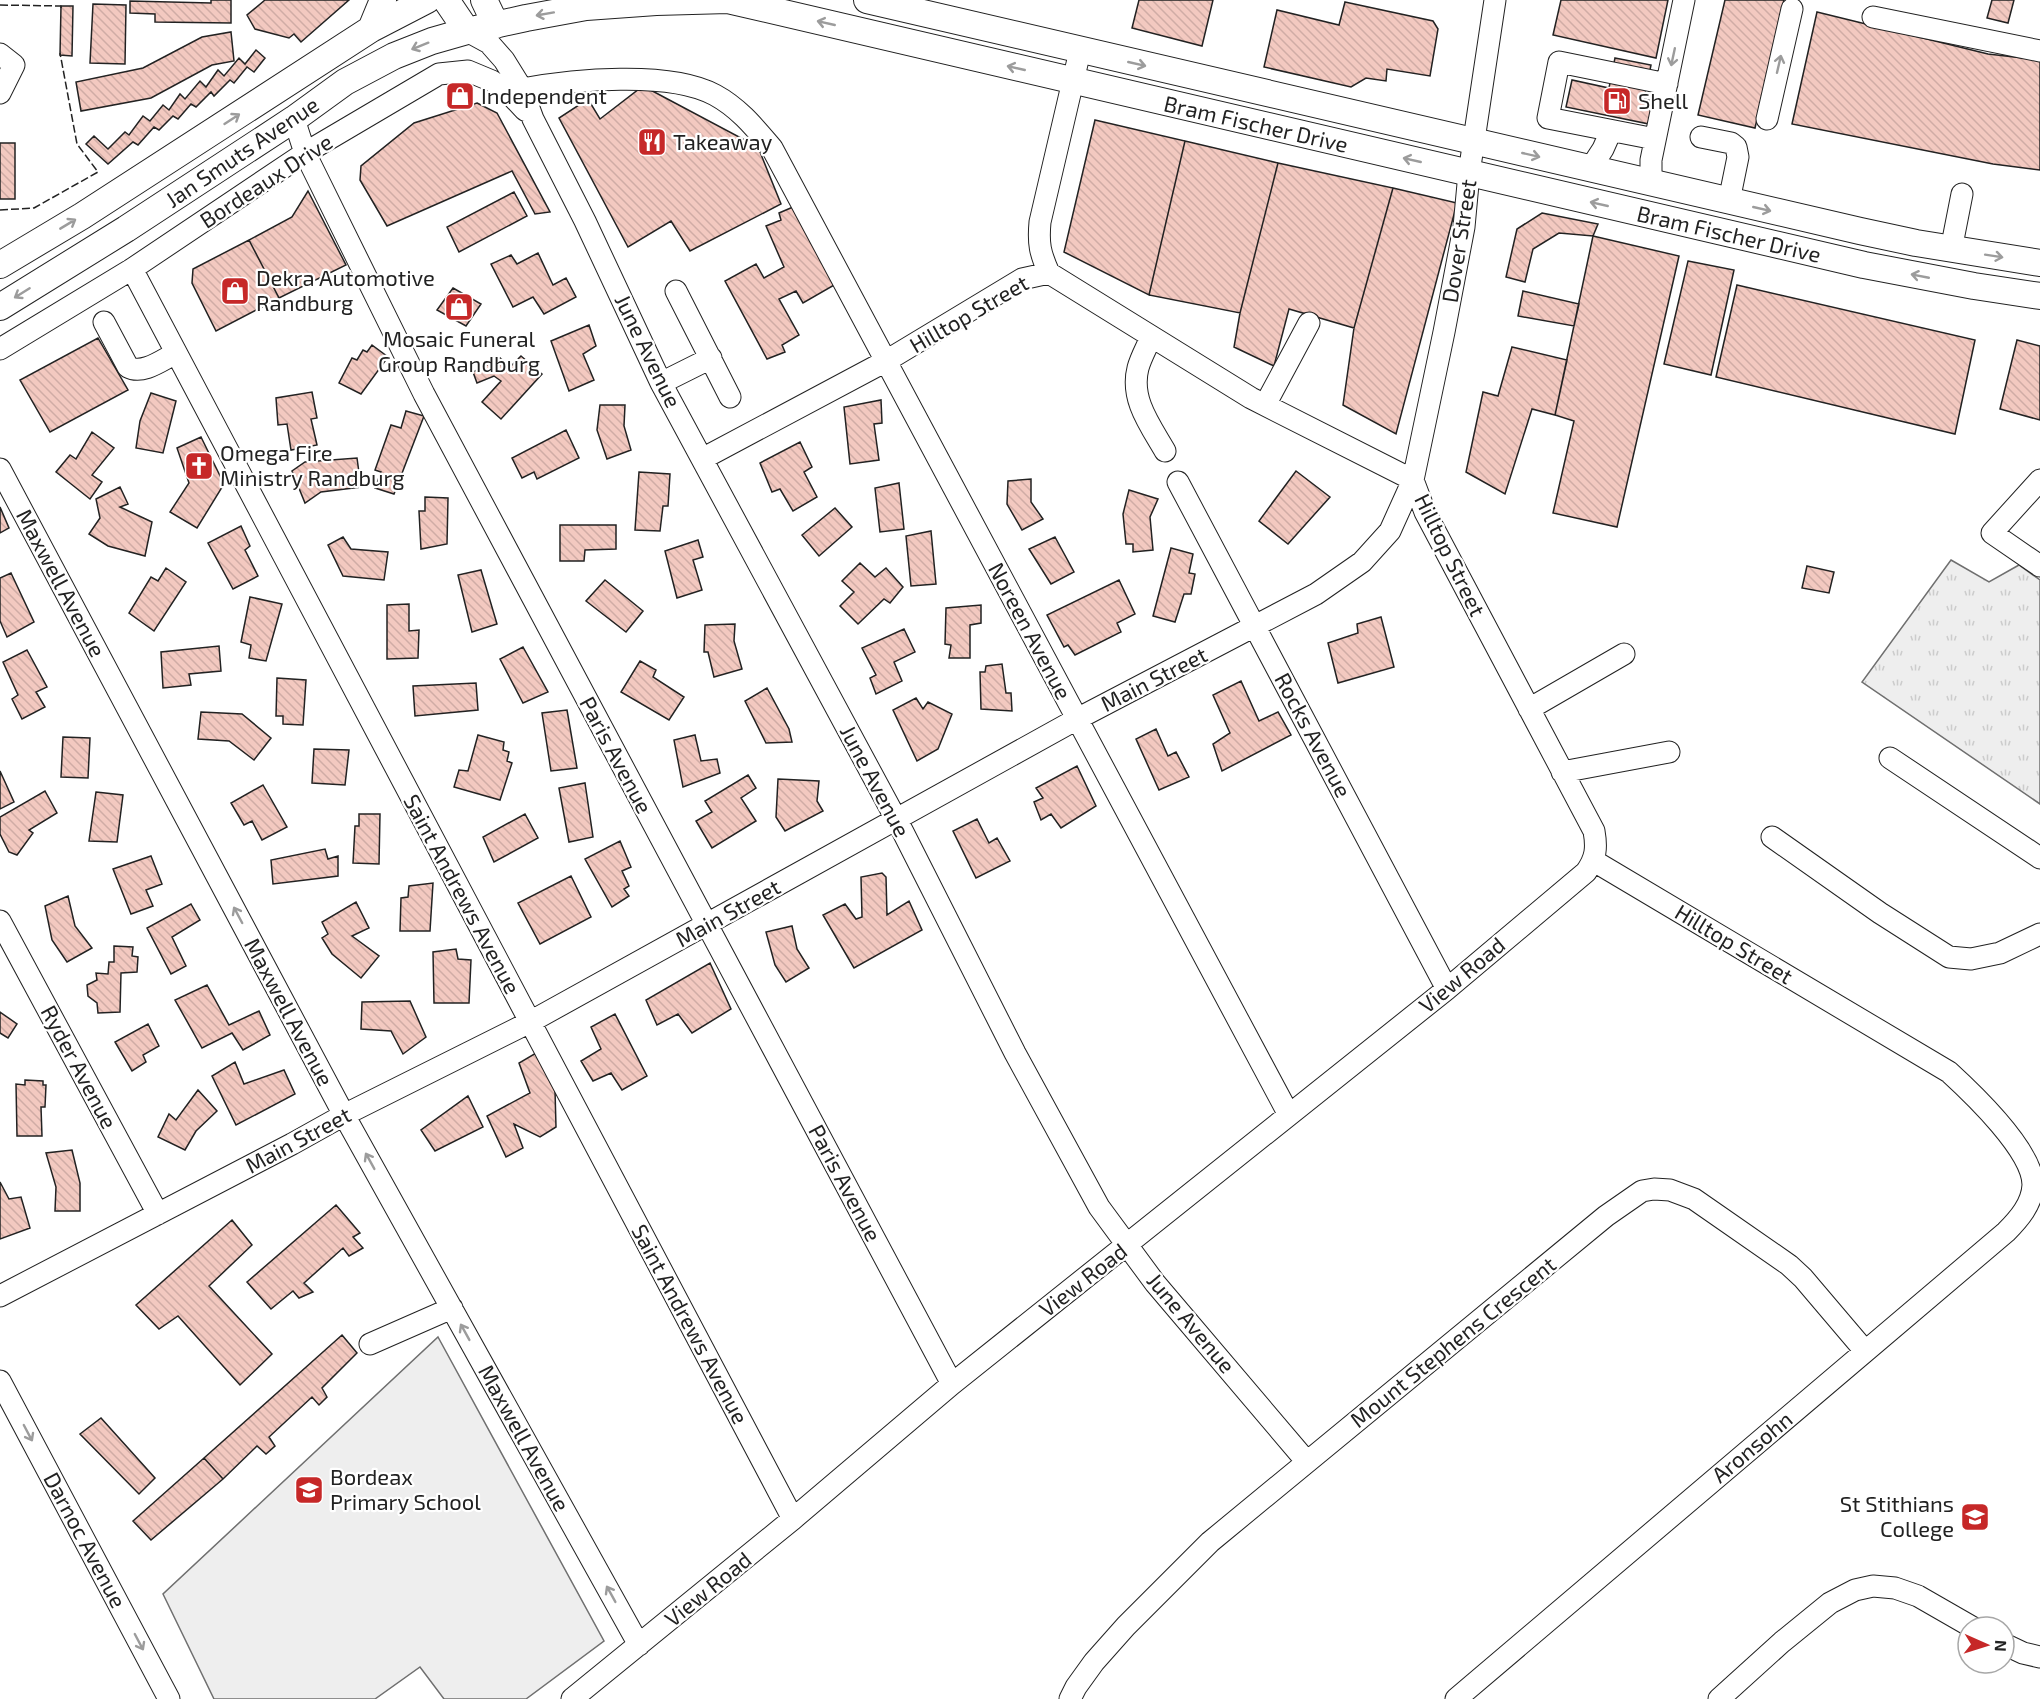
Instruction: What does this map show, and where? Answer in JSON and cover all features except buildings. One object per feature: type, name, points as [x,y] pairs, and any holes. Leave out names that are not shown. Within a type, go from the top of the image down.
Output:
[{"type":"main road","points":[[371,28],[383,0]]},
{"type":"main road","name":"Jan Smuts Avenue","points":[[0,266],[82,216],[371,28],[427,0]]},
{"type":"main road","points":[[446,0],[467,31]]},
{"type":"main road","points":[[484,0],[496,25]]},
{"type":"main road","name":"Bram Fischer Drive","points":[[496,25],[586,7],[728,0],[1864,265],[2040,296]]},
{"type":"main road","name":"Bram Fischer Drive","points":[[867,0],[1729,201],[1951,250],[2040,263]]},
{"type":"main road","name":"Jan Smuts Avenue","points":[[0,307],[126,230],[294,119],[345,82],[394,56],[432,41],[496,25]]},
{"type":"main road","points":[[0,247],[12,250],[28,249]]},
{"type":"street","name":"Dover Street","points":[[1413,480],[1462,238],[1469,173],[1495,0]]},
{"type":"street","points":[[1652,183],[1651,160],[1684,0]]},
{"type":"street","points":[[1767,119],[1792,9]]},
{"type":"street","points":[[1873,18],[2040,51]]},
{"type":"street","name":"June Avenue","points":[[496,25],[504,60]]},
{"type":"street","name":"June Avenue","points":[[467,31],[489,44],[504,60],[522,89],[533,119],[585,221],[661,382],[896,820],[1015,1053],[1099,1207],[1155,1282],[1307,1462]]},
{"type":"street","points":[[1049,273],[1041,257],[1038,242],[1040,222],[1080,51]]},
{"type":"street","points":[[0,54],[14,65],[0,93]]},
{"type":"street","points":[[1655,139],[1548,118],[1559,62],[1667,84]]},
{"type":"street","name":"Bordeaux Drive","points":[[0,349],[132,269],[305,153],[439,74],[468,71],[492,81],[507,91],[533,119]]},
{"type":"street","name":"Noreen Avenue","points":[[522,89],[566,81],[625,80],[681,84],[713,94],[743,114],[772,148],[1289,1115]]},
{"type":"street","name":"Paris Avenue","points":[[294,119],[305,153],[424,394],[952,1383]]},
{"type":"street","points":[[1590,169],[1611,131]]},
{"type":"street","points":[[1701,137],[1731,143],[1736,147],[1738,157],[1729,201]]},
{"type":"street","points":[[1951,250],[1962,194]]},
{"type":"street","name":"Saint Andrews Avenue","points":[[132,269],[793,1519]]},
{"type":"street","name":"Hilltop Street","points":[[702,459],[886,362],[1022,279],[1049,273],[1265,405],[1413,480],[1425,512],[1594,831],[1596,846],[1594,861],[1948,1072],[1983,1104],[2015,1144],[2029,1168],[2033,1185]]},
{"type":"street","points":[[676,291],[730,397]]},
{"type":"street","points":[[104,322],[128,368],[133,370],[151,366],[176,353]]},
{"type":"street","points":[[1265,405],[1309,323]]},
{"type":"street","points":[[1151,337],[1138,367],[1135,385],[1141,408],[1165,451]]},
{"type":"street","points":[[661,382],[711,358]]},
{"type":"street","name":"Maxwell Avenue","points":[[0,469],[344,1115],[639,1645]]},
{"type":"street","name":"Main Street","points":[[0,1296],[344,1115],[530,1022],[1077,719],[1316,594],[1362,562],[1390,531],[1413,480]]},
{"type":"street","points":[[2040,480],[1992,533],[2040,566]]},
{"type":"street","name":"Rocks Avenue","points":[[1178,482],[1447,989]]},
{"type":"street","points":[[1529,709],[1624,654]]},
{"type":"street","points":[[1562,772],[1669,752]]},
{"type":"street","points":[[1890,758],[2040,858]]},
{"type":"street","points":[[1772,837],[1880,913],[1949,957],[1971,959],[2000,953],[2040,934]]},
{"type":"street","name":"View Road","points":[[572,1699],[793,1519],[952,1383],[1447,989],[1586,872],[1594,861]]},
{"type":"street","name":"Ryder Avenue","points":[[0,921],[158,1214]]},
{"type":"street","name":"Aronsohn","points":[[1456,1699],[2006,1232],[2021,1217],[2033,1185]]},
{"type":"street","name":"Mount Stephens Crescent","points":[[1070,1699],[1094,1662],[1134,1617],[1210,1542],[1597,1223],[1642,1191],[1654,1188],[1670,1190],[1694,1199],[1789,1265],[1803,1278],[1865,1351]]},
{"type":"street","points":[[370,1344],[452,1308]]},
{"type":"street","name":"Darnoc Avenue","points":[[0,1381],[170,1699]]},
{"type":"street","points":[[1719,1699],[1766,1656],[1822,1610],[1855,1590],[1872,1586],[1895,1588],[1918,1596],[1956,1618]]},
{"type":"street","points":[[2016,1650],[2040,1657]]},
{"type":"green space","points":[[1951,560],[1989,582],[2019,565],[2040,580],[2040,804],[1862,682]]},
{"type":"green space","points":[[438,1337],[604,1641],[526,1699],[444,1699],[420,1667],[375,1699],[214,1699],[163,1594]]},
{"type":"fence","points":[[0,5],[61,6],[61,8]]},
{"type":"fence","points":[[0,210],[34,208],[98,172],[77,144],[60,53]]},
{"type":"place","name":"Independent","points":[[460,96]]},
{"type":"place","name":"Shell","points":[[1617,101]]},
{"type":"place","name":"Takeaway","points":[[652,142]]},
{"type":"place","name":"Dekra Automotive Randburg","points":[[235,291]]},
{"type":"place","name":"Mosaic Funeral Group Randburg","points":[[459,307]]},
{"type":"place","name":"Omega Fire Ministry Randburg","points":[[199,466]]},
{"type":"place","name":"Bordeax Primary School","points":[[309,1490]]},
{"type":"place","name":"St Stithians College","points":[[1975,1517]]}]
